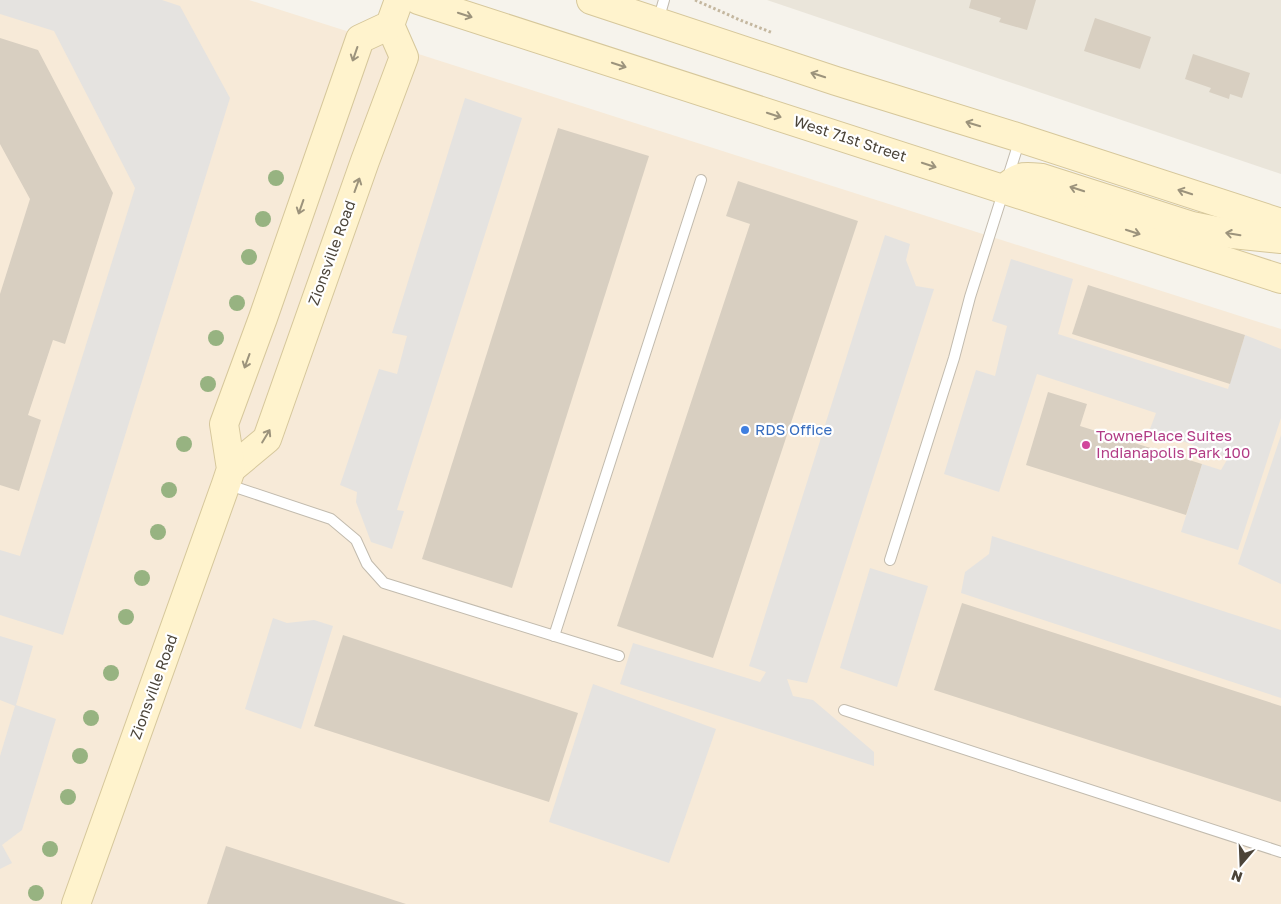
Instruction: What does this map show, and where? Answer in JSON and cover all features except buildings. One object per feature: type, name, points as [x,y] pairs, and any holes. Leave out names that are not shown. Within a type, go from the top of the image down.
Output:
[{"type":"main road","name":"West 71st Street","points":[[418,0],[1281,279]]},
{"type":"main road","points":[[591,0],[661,11],[836,81],[1020,138],[1281,223]]},
{"type":"main road","name":"Zionsville Road","points":[[76,904],[229,476],[224,424],[360,39],[395,12],[404,57],[365,161],[267,439],[229,476]]},
{"type":"main road","points":[[1004,189],[1015,179],[1026,176],[1042,178],[1192,226],[1232,234],[1281,239]]},
{"type":"main road","points":[[1195,252],[1281,258]]},
{"type":"lane","points":[[890,560],[954,358],[970,297],[1020,138]]},
{"type":"lane","points":[[554,636],[700,180]]},
{"type":"lane","points":[[229,476],[331,519],[356,540],[367,564],[384,583],[619,656]]},
{"type":"lane","points":[[844,710],[1281,852]]},
{"type":"path","points":[[695,0],[771,32]]},
{"type":"shaded area","points":[[0,0],[249,0],[1281,329],[1281,904],[0,904]]},
{"type":"shaded area","points":[[0,0],[162,0],[180,6],[230,98],[63,635],[0,615],[0,550],[20,556],[135,188],[54,31],[0,14]]},
{"type":"shaded area","points":[[767,0],[1281,0],[1281,174]]},
{"type":"shaded area","points":[[465,98],[522,118],[397,510],[404,511],[392,549],[371,542],[356,502],[357,492],[340,485],[379,369],[397,374],[407,336],[392,333]]},
{"type":"shaded area","points":[[885,235],[910,244],[906,260],[916,286],[934,289],[807,683],[787,679],[793,696],[813,700],[874,752],[874,766],[620,684],[633,643],[760,682],[766,672],[749,666]]},
{"type":"shaded area","points":[[1011,259],[1073,279],[1058,334],[1228,389],[1245,335],[1281,349],[1281,418],[1238,550],[1181,532],[1202,464],[1221,470],[1228,458],[1150,429],[1156,413],[1037,374],[999,492],[944,474],[976,370],[995,376],[1007,326],[992,321]]},
{"type":"shaded area","points":[[1281,435],[1281,584],[1238,564]]},
{"type":"shaded area","points":[[992,536],[1281,630],[1281,698],[961,593],[965,572],[989,554]]},
{"type":"shaded area","points":[[870,568],[928,586],[897,687],[840,668]]},
{"type":"shaded area","points":[[273,618],[287,623],[314,620],[333,626],[301,729],[245,709]]},
{"type":"shaded area","points":[[0,636],[33,646],[16,705],[56,719],[22,830],[2,845],[12,863],[0,869],[0,756],[15,706],[0,700]]},
{"type":"shaded area","points":[[593,684],[716,729],[669,863],[549,822]]},
{"type":"place","name":"RDS Office","points":[[745,430]]},
{"type":"place","name":"TownePlace Suites Indianapolis Park 100","points":[[1086,445]]}]
